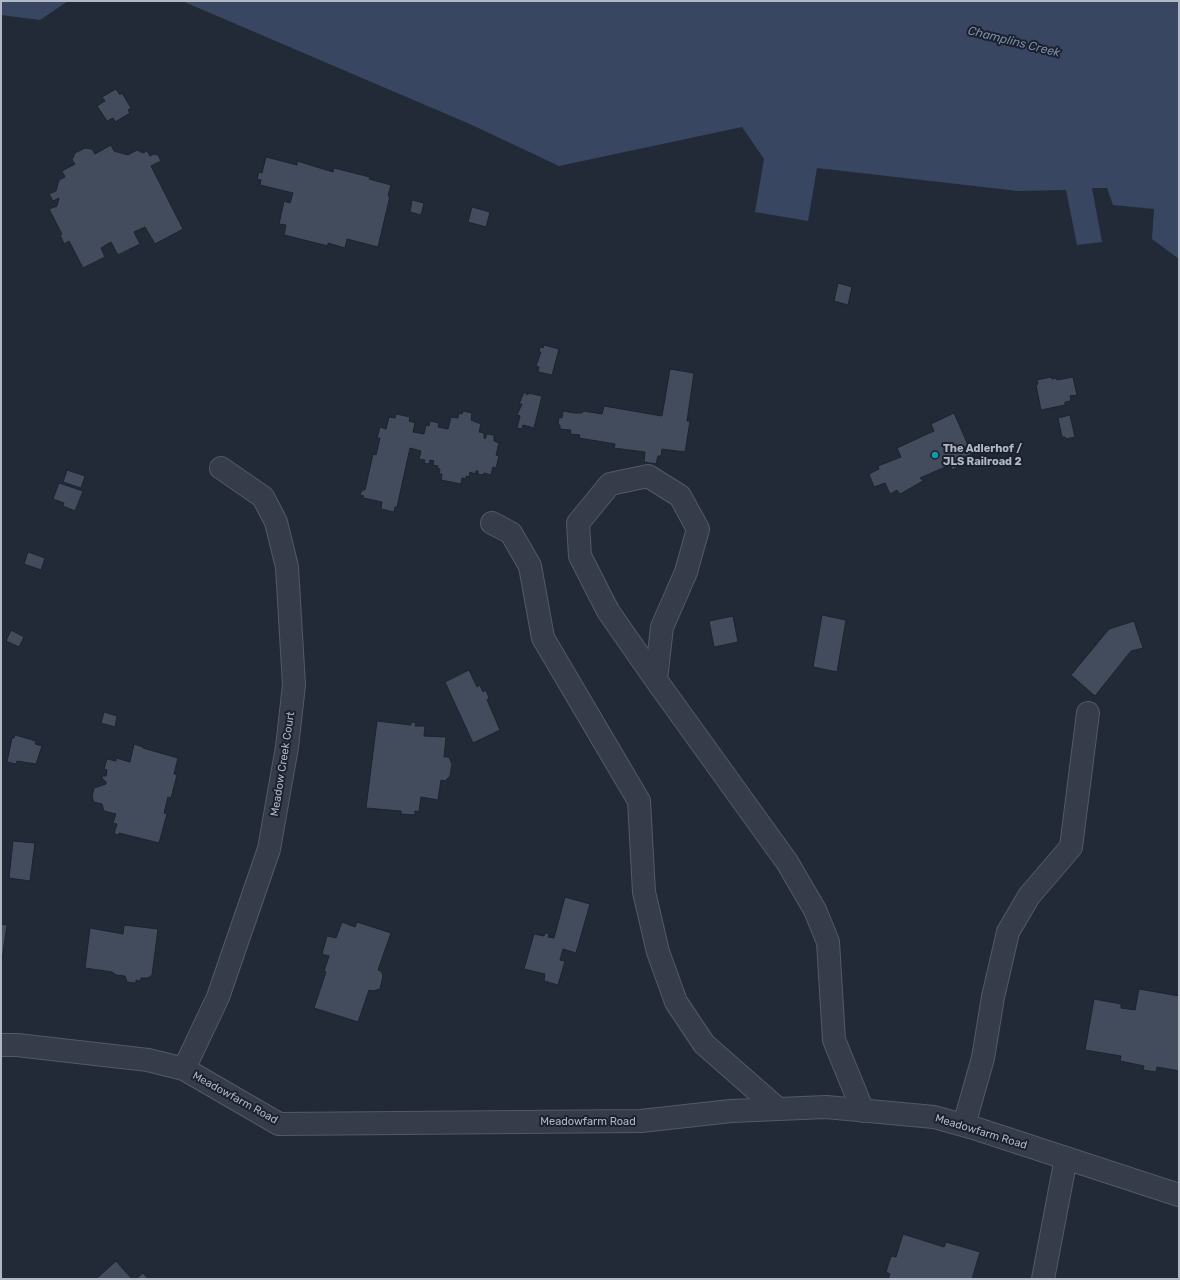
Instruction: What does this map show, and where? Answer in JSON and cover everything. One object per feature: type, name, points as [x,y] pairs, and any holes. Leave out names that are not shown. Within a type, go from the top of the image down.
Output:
[{"type":"street","name":"Meadow Creek Court","points":[[184,1069],[218,997],[269,849],[287,746],[294,685],[287,567],[276,522],[262,497],[221,468]]},
{"type":"street","points":[[656,680],[662,627],[686,572],[698,529],[680,496],[648,476],[610,484],[578,523],[580,556],[608,611],[656,680],[787,862],[816,910],[828,942],[834,1040],[864,1111]]},
{"type":"street","points":[[492,523],[511,533],[530,566],[543,638],[639,801],[644,892],[658,952],[676,1002],[704,1044],[778,1109]]},
{"type":"street","points":[[964,1125],[983,1058],[993,997],[1008,932],[1029,896],[1071,847],[1088,712]]},
{"type":"street","name":"Meadowfarm Road","points":[[1,1045],[18,1045],[148,1060],[184,1069],[279,1124],[641,1121],[731,1111],[826,1107],[934,1117],[964,1125],[1179,1195]]},
{"type":"street","points":[[1043,1279],[1066,1158]]},
{"type":"water","points":[[1,1],[68,1],[40,20],[1,15]]},
{"type":"water","name":"Champlins Creek","points":[[182,1],[1179,1],[1179,259],[1152,239],[1154,209],[1113,205],[1107,188],[1092,188],[1102,242],[1077,245],[1066,190],[1018,191],[817,168],[808,221],[755,212],[764,159],[742,127],[559,166],[472,125]]},
{"type":"building","points":[[116,89],[120,95],[122,93],[131,108],[128,110],[130,113],[115,122],[113,118],[107,121],[97,106],[105,101],[102,97]]},
{"type":"building","points":[[111,145],[114,151],[128,155],[137,150],[143,153],[147,151],[150,156],[154,154],[158,155],[161,161],[151,166],[183,229],[155,244],[145,227],[134,232],[140,244],[118,255],[111,242],[101,248],[105,257],[83,268],[69,241],[64,244],[60,235],[62,234],[49,209],[57,206],[59,198],[53,201],[49,194],[56,191],[59,180],[65,177],[62,171],[75,164],[72,160],[75,153],[85,148],[92,149],[95,154]]},
{"type":"building","points":[[266,157],[297,165],[297,161],[333,172],[334,168],[370,177],[369,179],[391,185],[388,196],[390,196],[378,247],[347,239],[345,248],[328,243],[328,246],[284,235],[286,225],[279,224],[284,201],[290,203],[293,193],[260,185],[261,180],[257,179],[259,172],[262,173]]},
{"type":"building","points":[[412,200],[424,203],[421,215],[410,212]]},
{"type":"building","points":[[472,207],[490,212],[486,227],[468,222]]},
{"type":"building","points":[[838,283],[852,287],[848,305],[834,301]]},
{"type":"building","points":[[544,345],[559,349],[552,375],[538,372],[539,367],[536,366],[541,352],[539,352],[540,347],[543,348]]},
{"type":"building","points":[[670,369],[694,373],[687,421],[690,421],[685,452],[662,449],[661,456],[658,456],[656,464],[644,462],[645,452],[614,448],[615,444],[579,438],[580,435],[570,434],[571,430],[560,429],[560,425],[558,425],[559,417],[562,418],[563,411],[582,413],[583,411],[602,414],[604,406],[662,416]]},
{"type":"building","points":[[1051,377],[1052,379],[1057,378],[1057,380],[1073,377],[1077,395],[1070,396],[1071,401],[1065,402],[1065,405],[1041,410],[1036,385],[1038,384],[1037,380]]},
{"type":"building","points":[[524,392],[528,395],[528,393],[542,396],[534,428],[523,425],[522,429],[517,428],[520,416],[517,415],[522,404],[519,404]]},
{"type":"building","points":[[463,411],[472,413],[471,420],[481,424],[479,432],[484,433],[485,439],[487,434],[494,435],[494,441],[499,443],[496,455],[499,456],[496,468],[493,467],[491,475],[484,473],[483,475],[478,474],[478,471],[476,471],[475,474],[470,472],[469,477],[466,476],[466,479],[462,478],[461,484],[441,480],[442,474],[439,474],[440,469],[437,468],[438,466],[433,465],[434,461],[430,460],[429,464],[424,463],[425,460],[419,459],[421,451],[410,448],[397,507],[395,507],[394,512],[381,509],[382,502],[363,498],[364,496],[360,495],[362,490],[365,490],[373,454],[376,455],[380,438],[377,438],[380,427],[386,429],[389,417],[395,418],[396,414],[410,417],[409,421],[415,423],[413,432],[424,434],[426,425],[429,426],[430,421],[439,423],[438,427],[448,429],[451,417],[458,418],[459,413],[462,414]]},
{"type":"building","name":"The Adlerhof / JLS Railroad 2","points":[[954,413],[972,454],[963,458],[966,463],[952,470],[950,465],[920,478],[923,481],[900,494],[897,490],[890,494],[885,483],[874,487],[869,474],[879,469],[878,466],[901,457],[897,448],[934,431],[931,424]]},
{"type":"building","points":[[1070,415],[1075,437],[1066,439],[1065,437],[1062,437],[1058,418]]},
{"type":"building","points":[[67,470],[85,476],[81,488],[63,482]]},
{"type":"building","points":[[59,483],[83,491],[75,511],[63,506],[64,503],[53,499]]},
{"type":"building","points":[[28,552],[45,558],[41,570],[24,564]]},
{"type":"building","points":[[822,615],[846,620],[837,672],[813,667]]},
{"type":"building","points":[[733,616],[738,642],[714,647],[709,621]]},
{"type":"building","points":[[1134,621],[1143,648],[1131,651],[1095,696],[1071,675],[1109,629]]},
{"type":"building","points":[[11,630],[24,637],[19,647],[6,641]]},
{"type":"building","points":[[469,670],[477,687],[480,685],[483,692],[486,690],[489,698],[487,700],[500,730],[473,743],[445,682]]},
{"type":"building","points":[[104,712],[117,716],[115,727],[101,723]]},
{"type":"building","points":[[377,721],[411,725],[411,722],[416,723],[415,726],[425,726],[424,736],[446,737],[444,757],[449,757],[452,764],[450,776],[445,781],[441,780],[438,800],[421,797],[419,812],[415,811],[415,815],[401,814],[401,811],[366,808]]},
{"type":"building","points":[[15,735],[36,741],[35,744],[42,746],[36,764],[17,761],[16,764],[7,762],[12,738],[14,738]]},
{"type":"building","points":[[134,744],[178,758],[174,774],[177,775],[171,798],[168,797],[164,813],[167,814],[159,843],[119,833],[119,835],[114,834],[117,824],[113,823],[116,814],[104,811],[102,804],[94,802],[92,797],[94,788],[106,784],[102,776],[106,776],[107,770],[104,769],[107,759],[116,761],[116,758],[130,762]]},
{"type":"building","points":[[13,841],[35,843],[30,881],[9,878]]},
{"type":"building","points":[[565,897],[590,904],[576,953],[563,949],[560,960],[565,961],[558,985],[544,981],[545,974],[524,969],[534,934],[544,936],[545,933],[549,934],[548,937],[554,938]]},
{"type":"building","points":[[342,922],[355,927],[357,922],[391,933],[378,970],[381,971],[383,976],[380,989],[373,991],[369,990],[358,1022],[314,1008],[326,972],[324,971],[329,956],[322,954],[327,936],[336,938]]},
{"type":"building","points":[[1,924],[7,925],[2,960],[1,960]]},
{"type":"building","points":[[124,925],[158,929],[152,975],[148,978],[141,978],[141,981],[136,980],[136,983],[127,982],[125,976],[116,975],[112,972],[85,968],[90,928],[123,934]]},
{"type":"building","points":[[1139,989],[1179,996],[1179,1071],[1157,1067],[1156,1072],[1143,1070],[1144,1066],[1120,1061],[1121,1056],[1085,1050],[1094,999],[1121,1004],[1121,1008],[1135,1010]]},
{"type":"building","points":[[903,1234],[944,1247],[946,1242],[980,1252],[972,1279],[888,1279],[890,1274],[886,1272],[891,1256],[896,1257]]},
{"type":"building","points":[[116,1261],[132,1279],[96,1279]]},
{"type":"building","points":[[143,1273],[148,1279],[136,1279]]},
{"type":"place","name":"The Adlerhof / JLS Railroad 2","points":[[935,455]]}]
